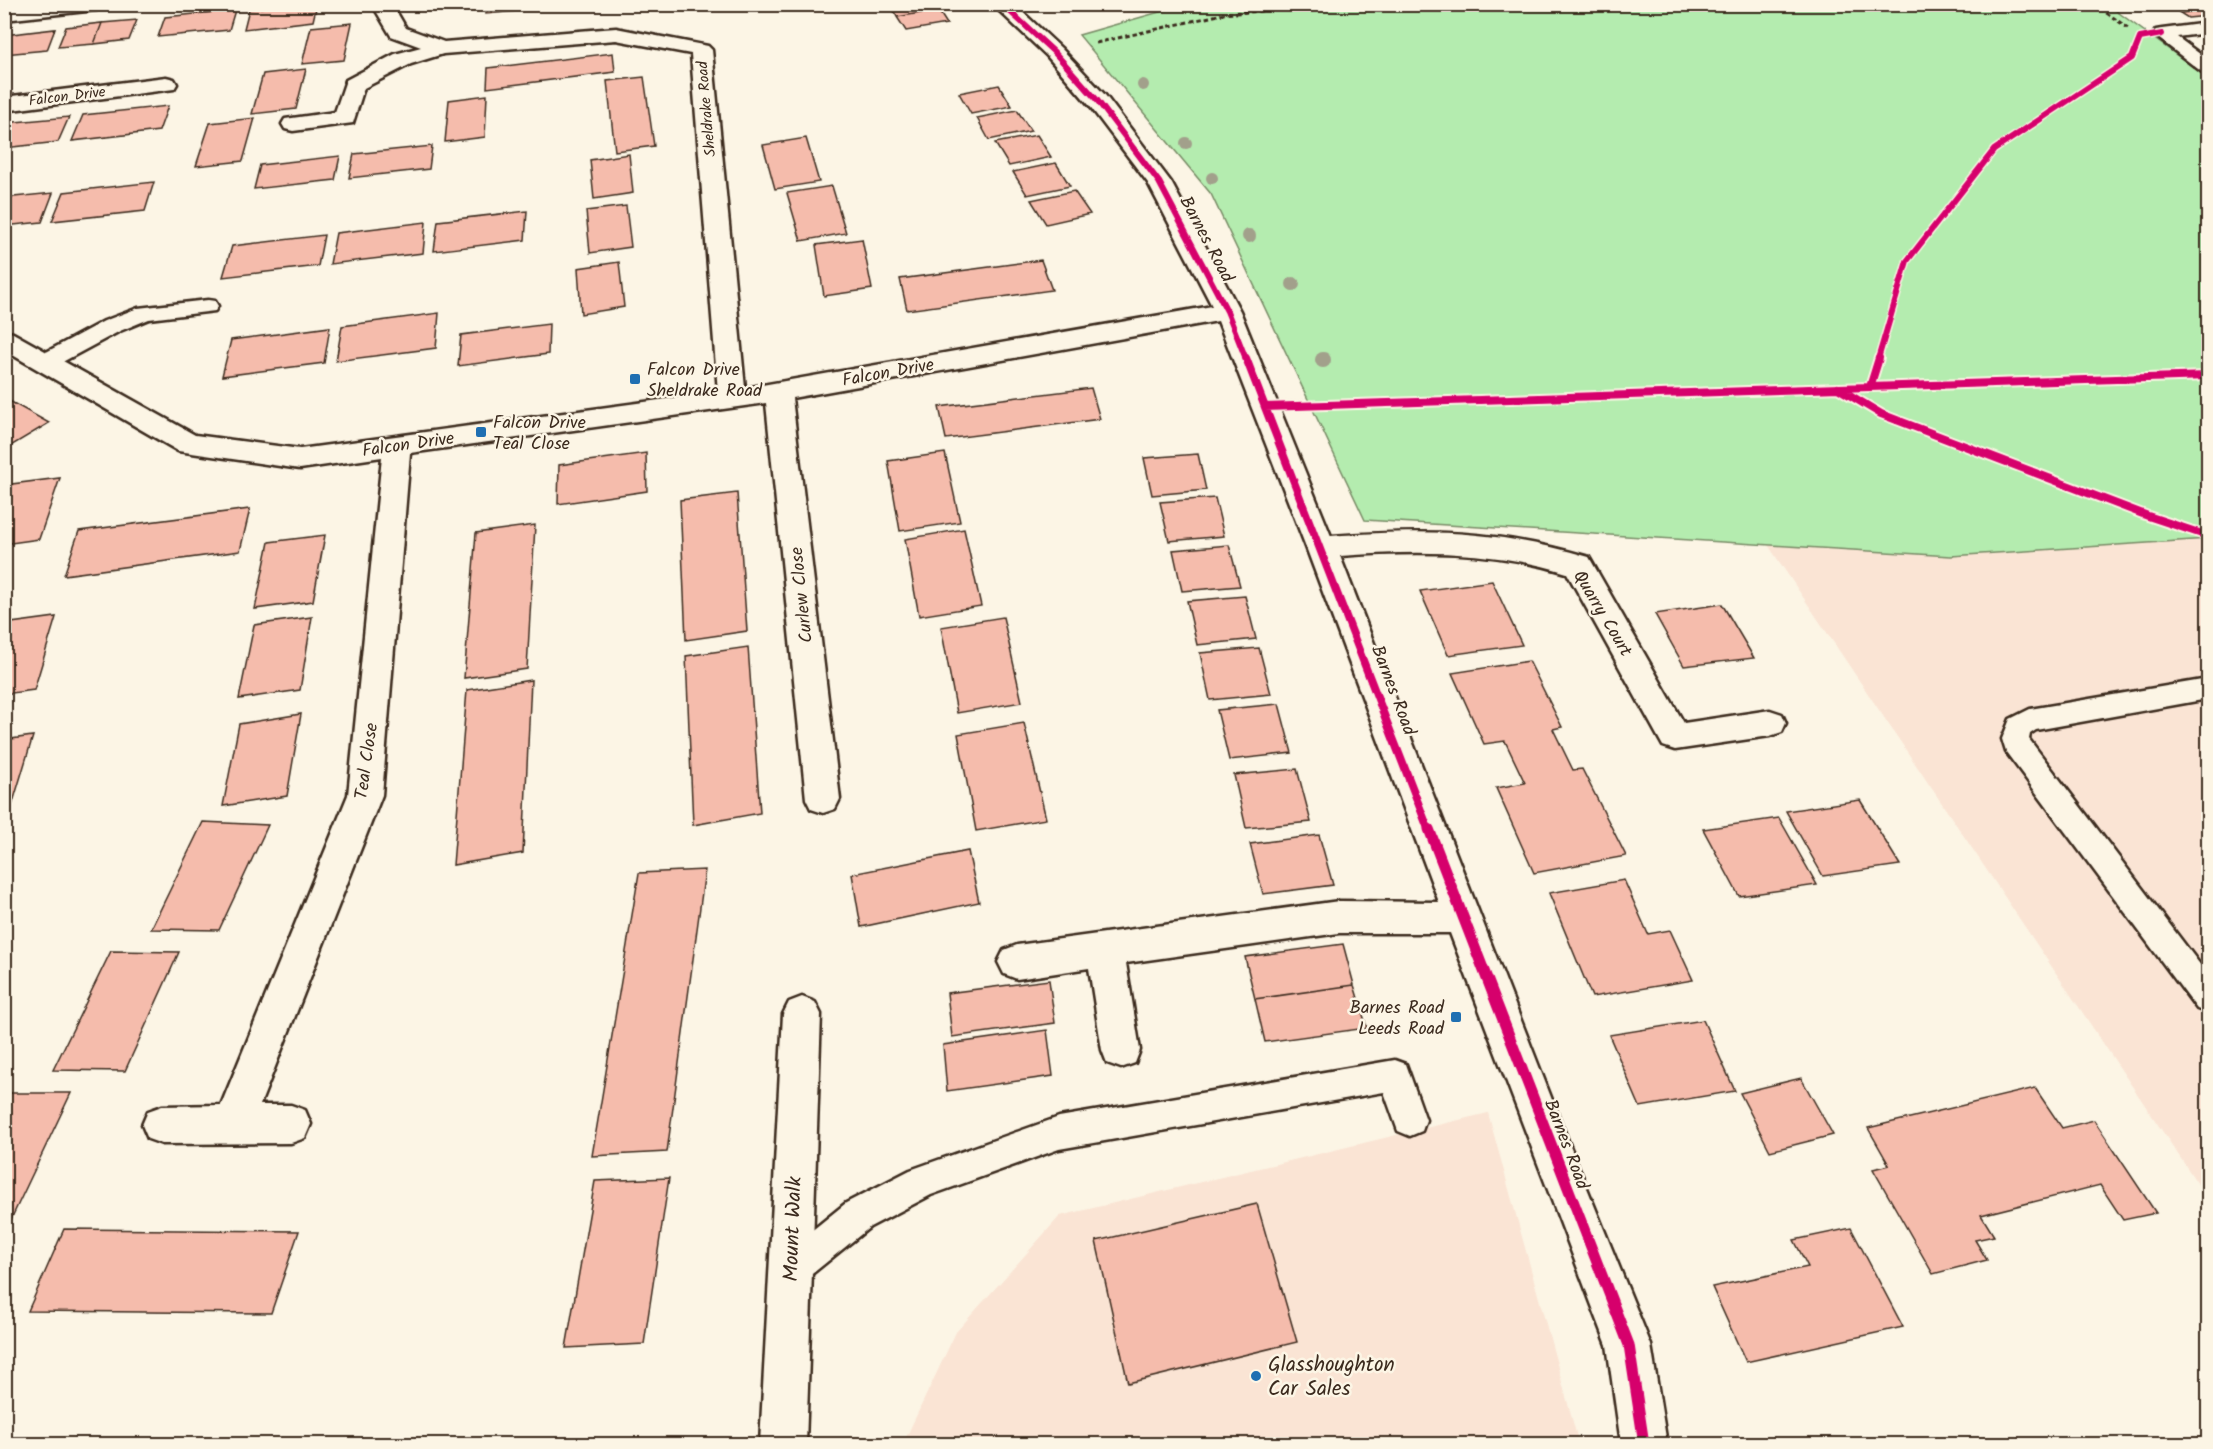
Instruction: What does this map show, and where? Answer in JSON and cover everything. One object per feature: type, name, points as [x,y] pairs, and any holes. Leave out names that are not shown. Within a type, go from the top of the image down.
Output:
[{"type":"street","points":[[4,14],[96,4]]},
{"type":"street","name":"Sheldrake Road","points":[[382,4],[398,32],[442,48],[616,34],[701,50],[732,399]]},
{"type":"street","name":"Barnes Road","points":[[1002,4],[1054,52],[1097,100],[1159,182],[1227,311],[1322,548],[1629,1345],[1644,1444]]},
{"type":"street","points":[[292,124],[345,118],[354,85],[403,58],[442,48]]},
{"type":"street","name":"Falcon Drive","points":[[4,104],[166,84]]},
{"type":"street","name":"Falcon Drive","points":[[4,339],[188,444],[300,459],[778,392],[1227,311]]},
{"type":"street","name":"Curlew Close","points":[[778,392],[823,799]]},
{"type":"street","name":"Teal Close","points":[[233,1124],[365,795],[397,446]]},
{"type":"street","name":"Quarry Court","points":[[1322,548],[1400,541],[1450,541],[1548,555],[1578,566],[1675,737],[1770,723]]},
{"type":"street","points":[[1017,962],[1339,917],[1407,920],[1463,917]]},
{"type":"street","points":[[1105,950],[1121,1050]]},
{"type":"street","name":"Mount Walk","points":[[783,1444],[802,1014]]},
{"type":"street","points":[[162,1125],[291,1124]]},
{"type":"lane","points":[[2162,34],[2208,28]]},
{"type":"lane","points":[[2162,34],[2208,68]]},
{"type":"lane","points":[[45,362],[112,326],[145,313],[208,306]]},
{"type":"lane","points":[[2208,689],[2030,720],[2020,725],[2016,733],[2016,744],[2208,999]]},
{"type":"lane","points":[[790,1270],[858,1215],[913,1186],[1059,1133],[1395,1075],[1410,1120]]},
{"type":"path","points":[[1054,52],[1223,14],[1345,4]]},
{"type":"path","points":[[2094,4],[2140,38],[2162,34]]},
{"type":"shaded area","points":[[2208,539],[2208,1199],[1768,545],[1951,556]]},
{"type":"shaded area","points":[[1488,1113],[1579,1444],[903,1444],[956,1332],[1060,1216]]},
{"type":"green space","points":[[1184,5],[2108,5],[2208,78],[2208,539],[1951,556],[1365,520],[1211,194],[1079,35]]},
{"type":"building","points":[[317,4],[313,21],[244,29],[249,9]]},
{"type":"building","points":[[487,4],[550,4],[550,8],[486,14]]},
{"type":"building","points":[[890,4],[934,4],[938,10],[897,17]]},
{"type":"building","points":[[2208,4],[2208,9],[2180,13],[2170,6]]},
{"type":"building","points":[[2208,9],[2208,16],[2188,18],[2180,13]]},
{"type":"building","points":[[235,10],[229,30],[158,37],[165,17]]},
{"type":"building","points":[[938,10],[947,24],[906,31],[897,17]]},
{"type":"building","points":[[137,20],[129,40],[94,44],[102,23]]},
{"type":"building","points":[[102,23],[94,44],[58,47],[66,27]]},
{"type":"building","points":[[352,23],[344,60],[302,64],[311,27]]},
{"type":"building","points":[[55,29],[47,50],[4,54],[4,35]]},
{"type":"building","points":[[613,53],[615,72],[487,88],[488,68]]},
{"type":"building","points":[[306,69],[296,109],[252,114],[263,74]]},
{"type":"building","points":[[644,77],[654,146],[615,151],[607,81]]},
{"type":"building","points":[[999,85],[1012,106],[971,114],[959,93]]},
{"type":"building","points":[[487,95],[485,137],[445,142],[449,100]]},
{"type":"building","points":[[168,106],[159,131],[72,141],[83,115]]},
{"type":"building","points":[[1017,110],[1031,131],[989,140],[977,118]]},
{"type":"building","points":[[69,117],[58,142],[4,148],[4,123]]},
{"type":"building","points":[[255,118],[243,161],[196,166],[210,123]]},
{"type":"building","points":[[1037,135],[1051,157],[1009,166],[995,143]]},
{"type":"building","points":[[806,138],[819,182],[775,189],[763,145]]},
{"type":"building","points":[[432,146],[429,169],[349,178],[354,154]]},
{"type":"building","points":[[629,154],[633,193],[594,199],[590,160]]},
{"type":"building","points":[[340,156],[335,180],[254,189],[260,165]]},
{"type":"building","points":[[1056,163],[1070,186],[1027,195],[1013,172]]},
{"type":"building","points":[[154,182],[145,211],[52,221],[64,192]]},
{"type":"building","points":[[832,186],[846,233],[801,241],[787,193]]},
{"type":"building","points":[[1074,191],[1090,214],[1046,224],[1031,200]]},
{"type":"building","points":[[53,193],[42,222],[4,226],[4,198]]},
{"type":"building","points":[[626,206],[631,247],[590,253],[586,211]]},
{"type":"building","points":[[527,211],[525,240],[434,251],[438,221]]},
{"type":"building","points":[[426,222],[423,253],[330,264],[336,233]]},
{"type":"building","points":[[324,235],[318,266],[223,277],[232,246]]},
{"type":"building","points":[[862,239],[872,289],[824,296],[816,245]]},
{"type":"building","points":[[1041,260],[1052,290],[907,310],[900,279]]},
{"type":"building","points":[[619,262],[624,307],[581,314],[578,268]]},
{"type":"building","points":[[439,313],[436,348],[336,361],[342,326]]},
{"type":"building","points":[[549,324],[548,354],[458,366],[461,335]]},
{"type":"building","points":[[330,327],[324,363],[222,376],[231,340]]},
{"type":"building","points":[[1091,388],[1100,419],[946,439],[939,407]]},
{"type":"building","points":[[4,398],[49,423],[4,450]]},
{"type":"building","points":[[646,453],[647,491],[558,504],[559,465]]},
{"type":"building","points":[[945,453],[960,522],[900,531],[888,461]]},
{"type":"building","points":[[1198,454],[1206,490],[1152,495],[1144,458]]},
{"type":"building","points":[[60,478],[39,539],[4,544],[4,485]]},
{"type":"building","points":[[737,493],[747,631],[686,640],[680,500]]},
{"type":"building","points":[[1215,498],[1224,536],[1169,541],[1160,502]]},
{"type":"building","points":[[250,509],[240,551],[64,575],[79,531]]},
{"type":"building","points":[[535,525],[527,669],[464,678],[476,533]]},
{"type":"building","points":[[964,529],[981,606],[919,616],[905,539]]},
{"type":"building","points":[[325,535],[313,601],[255,609],[269,542]]},
{"type":"building","points":[[1229,545],[1240,586],[1182,591],[1173,550]]},
{"type":"building","points":[[1492,581],[1522,645],[1448,655],[1420,591]]},
{"type":"building","points":[[1245,596],[1256,639],[1197,645],[1187,601]]},
{"type":"building","points":[[1722,604],[1754,658],[1684,666],[1655,614]]},
{"type":"building","points":[[56,617],[34,690],[4,694],[4,624]]},
{"type":"building","points":[[312,617],[300,690],[239,699],[254,625]]},
{"type":"building","points":[[1003,617],[1022,702],[957,713],[941,627]]},
{"type":"building","points":[[748,647],[760,813],[693,825],[686,656]]},
{"type":"building","points":[[1259,648],[1271,694],[1210,700],[1200,653]]},
{"type":"building","points":[[1529,661],[1562,727],[1553,729],[1573,770],[1582,769],[1626,856],[1534,873],[1496,788],[1525,783],[1505,741],[1484,744],[1452,673]]},
{"type":"building","points":[[531,680],[523,853],[453,865],[467,690]]},
{"type":"building","points":[[1279,704],[1292,753],[1229,760],[1217,710]]},
{"type":"building","points":[[301,714],[287,796],[223,806],[239,724]]},
{"type":"building","points":[[1024,723],[1046,819],[976,831],[958,734]]},
{"type":"building","points":[[33,736],[8,819],[4,819],[4,740]]},
{"type":"building","points":[[1297,769],[1311,822],[1246,828],[1234,775]]},
{"type":"building","points":[[1860,800],[1900,865],[1823,876],[1786,811]]},
{"type":"building","points":[[1779,818],[1817,885],[1739,896],[1703,829]]},
{"type":"building","points":[[203,822],[268,825],[219,930],[151,929]]},
{"type":"building","points":[[1319,835],[1333,885],[1263,894],[1250,844]]},
{"type":"building","points":[[968,851],[979,902],[861,927],[852,874]]},
{"type":"building","points":[[705,870],[667,1152],[592,1156],[639,873]]},
{"type":"building","points":[[1624,880],[1648,934],[1670,930],[1693,980],[1592,997],[1549,893]]},
{"type":"building","points":[[1343,944],[1354,985],[1255,999],[1245,957]]},
{"type":"building","points":[[111,951],[179,952],[125,1071],[53,1070]]},
{"type":"building","points":[[1049,980],[1055,1023],[952,1037],[947,993]]},
{"type":"building","points":[[1354,985],[1367,1028],[1265,1042],[1255,999]]},
{"type":"building","points":[[1703,1020],[1735,1091],[1640,1107],[1609,1035]]},
{"type":"building","points":[[1047,1030],[1053,1076],[947,1091],[943,1045]]},
{"type":"building","points":[[1801,1078],[1833,1135],[1770,1151],[1740,1093]]},
{"type":"building","points":[[2035,1088],[2062,1128],[2094,1120],[2156,1213],[2123,1220],[2100,1185],[1981,1215],[1994,1236],[1975,1240],[1987,1260],[1933,1274],[1873,1169],[1889,1165],[1868,1128]]},
{"type":"building","points":[[4,1093],[71,1093],[4,1234]]},
{"type":"building","points":[[669,1178],[644,1344],[566,1348],[595,1181]]},
{"type":"building","points":[[1257,1204],[1297,1342],[1128,1383],[1096,1241]]},
{"type":"building","points":[[1851,1228],[1903,1327],[1746,1362],[1712,1287],[1808,1267],[1794,1240]]},
{"type":"building","points":[[64,1229],[299,1231],[271,1313],[28,1311]]},
{"type":"cycle path","points":[[1002,4],[1054,52],[1097,100],[1159,182],[1227,311],[1321,547],[1550,1146],[1629,1345],[1644,1444]]},
{"type":"cycle path","points":[[1265,407],[1870,387],[1907,261],[1994,150],[2132,58],[2140,38],[2162,34]]},
{"type":"cycle path","points":[[1870,387],[2208,376]]},
{"type":"cycle path","points":[[1838,388],[1881,414],[2148,516],[2208,536]]},
{"type":"place","name":"Falcon Drive Sheldrake Road","points":[[635,379]]},
{"type":"place","name":"Falcon Drive Teal Close","points":[[481,432]]},
{"type":"place","name":"Barnes Road Leeds Road","points":[[1456,1017]]},
{"type":"place","name":"Glasshoughton Car Sales","points":[[1256,1376]]}]
